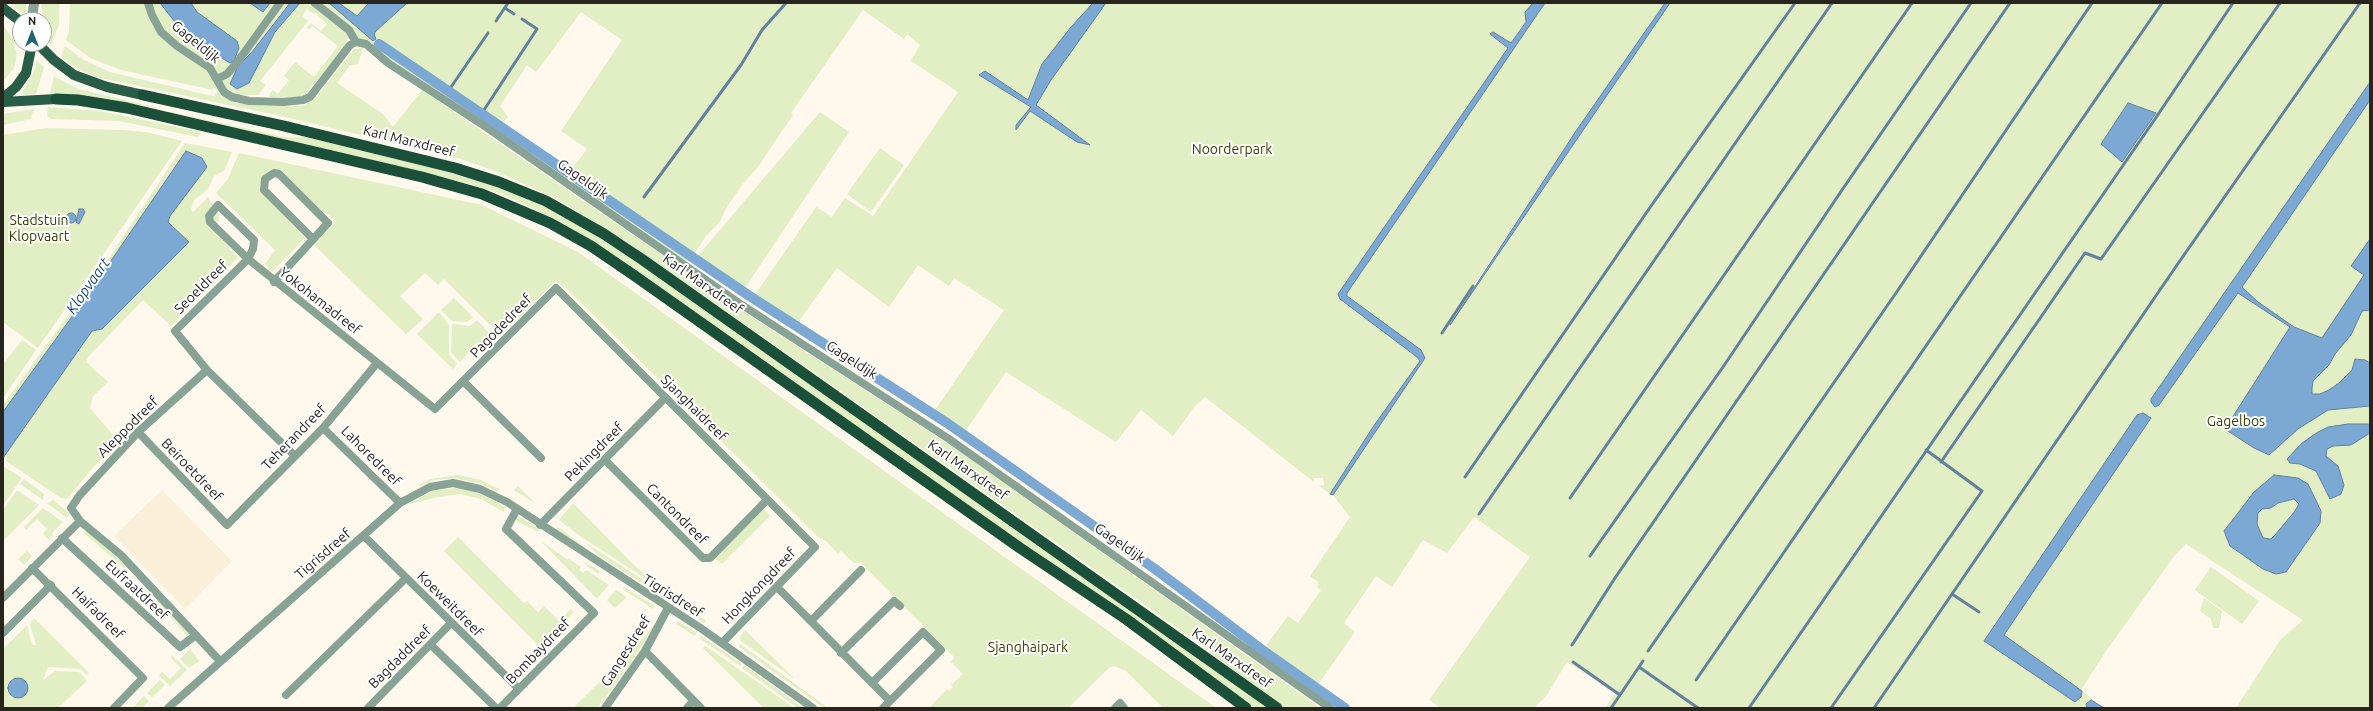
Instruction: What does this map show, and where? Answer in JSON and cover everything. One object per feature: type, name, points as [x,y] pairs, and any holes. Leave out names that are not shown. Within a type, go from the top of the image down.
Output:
[{"type":"highway","name":"Karl Marxdreef","points":[[143,95],[284,126],[455,168],[499,182],[546,202],[604,234],[643,260],[1277,708]]},
{"type":"highway","points":[[56,99],[78,100],[141,111],[422,177],[482,194],[550,223],[591,246],[635,276],[1020,548],[1126,619],[1246,708]]},
{"type":"main road","points":[[3,8],[12,15]]},
{"type":"main road","points":[[3,98],[16,87],[26,73],[30,52]]},
{"type":"main road","name":"Karl Marxdreef","points":[[46,52],[74,75],[107,87],[143,95]]},
{"type":"main road","points":[[3,102],[56,99]]},
{"type":"street","name":"Gageldijk","points":[[148,3],[161,32],[177,46],[210,68],[221,89],[232,97],[265,102],[303,100],[310,97],[350,45],[356,42],[366,44],[388,63],[492,132],[739,303],[950,439],[1330,708]]},
{"type":"street","name":"Gageldijk","points":[[217,79],[227,74],[280,3]]},
{"type":"street","name":"Gageldijk","points":[[315,3],[349,30],[356,42]]},
{"type":"street","points":[[274,282],[328,223],[279,174],[274,173],[266,179],[264,190],[313,239]]},
{"type":"street","name":"Yokohamadreef","points":[[248,259],[253,249],[254,240],[218,205],[209,216],[210,222],[248,259],[274,282],[377,363]]},
{"type":"street","name":"Seoeldreef","points":[[207,370],[175,331],[248,259]]},
{"type":"street","name":"Pagodedreef","points":[[377,363],[435,409],[464,382],[556,288]]},
{"type":"street","name":"Sjanghaidreef","points":[[556,288],[815,547]]},
{"type":"street","name":"Teherandreef","points":[[227,525],[294,455],[324,428],[377,363]]},
{"type":"street","points":[[207,370],[294,455]]},
{"type":"street","name":"Aleppodreef","points":[[71,508],[79,496],[138,432],[207,370]]},
{"type":"street","points":[[464,382],[541,458]]},
{"type":"street","name":"Pekingdreef","points":[[540,525],[665,398]]},
{"type":"street","name":"Lahoredreef","points":[[324,428],[400,503]]},
{"type":"street","name":"Beiroetdreef","points":[[138,432],[227,525]]},
{"type":"street","name":"Cantondreef","points":[[605,460],[703,558],[710,558],[767,500]]},
{"type":"street","name":"Tigrisdreef","points":[[169,708],[400,503],[430,487],[462,484],[486,491],[517,509],[722,643],[813,708]]},
{"type":"street","name":"Eufraatdreef","points":[[71,508],[80,521],[121,555],[220,662]]},
{"type":"street","name":"Bombaydreef","points":[[500,708],[594,613],[506,529],[517,509]]},
{"type":"street","points":[[3,598],[80,521]]},
{"type":"street","name":"Koeweitdreef","points":[[364,536],[519,689]]},
{"type":"street","name":"Eufraatdreef","points":[[62,538],[180,647],[196,635]]},
{"type":"street","name":"Hongkongdreef","points":[[722,643],[815,547]]},
{"type":"street","name":"Haifadreef","points":[[32,568],[51,585],[143,678],[114,708]]},
{"type":"street","points":[[811,621],[861,570]]},
{"type":"street","points":[[286,695],[406,578]]},
{"type":"street","points":[[3,633],[51,585]]},
{"type":"street","points":[[776,586],[890,701]]},
{"type":"street","points":[[841,653],[894,601],[900,606]]},
{"type":"street","name":"Gangesdreef","points":[[605,708],[645,651],[668,608]]},
{"type":"street","name":"Bagdaddreef","points":[[368,708],[451,623]]},
{"type":"street","points":[[872,683],[923,632],[941,650],[883,708]]},
{"type":"street","points":[[431,645],[496,708]]},
{"type":"street","points":[[645,651],[701,708]]},
{"type":"street","points":[[686,708],[693,701]]},
{"type":"street","points":[[1115,708],[1120,704],[1124,708]]},
{"type":"shaded area","points":[[162,490],[232,561],[185,609],[114,536]]},
{"type":"green space","points":[[10,3],[26,3],[26,12],[21,12]]},
{"type":"green space","points":[[41,3],[59,3],[59,25],[52,43],[52,12],[42,12]]},
{"type":"green space","name":"Noorderpark","points":[[70,3],[288,3],[233,78],[230,84],[237,89],[249,83],[275,32],[300,3],[1538,3],[1511,43],[1492,35],[1508,48],[1338,294],[1340,299],[1417,357],[1420,361],[1373,427],[1330,494],[1319,486],[1324,485],[1323,478],[1314,478],[1314,482],[1205,397],[1195,406],[1173,436],[1141,410],[1116,442],[1006,372],[962,436],[931,416],[1004,310],[954,278],[949,286],[918,265],[889,307],[837,268],[794,328],[752,299],[816,207],[832,217],[845,198],[873,216],[958,92],[911,61],[920,45],[907,34],[904,39],[863,10],[791,113],[793,115],[757,168],[742,185],[726,208],[720,222],[706,236],[686,266],[572,187],[577,180],[568,174],[587,149],[561,131],[622,40],[581,12],[536,72],[527,65],[500,106],[508,117],[499,128],[490,122],[486,127],[371,48],[363,48],[358,64],[350,65],[337,83],[383,114],[393,127],[422,90],[761,323],[959,451],[1320,708],[1285,708],[1183,632],[729,313],[627,242],[557,199],[495,171],[461,159],[281,116],[96,77],[76,68],[61,57],[65,46],[84,60],[110,72],[214,96],[217,92],[220,94],[214,88],[213,90],[121,70],[90,58],[66,40],[69,31]],"holes":[[[307,9],[314,14],[315,13],[327,24],[321,31],[311,23],[307,28],[309,30],[312,26],[338,46],[314,77],[295,62],[284,76],[289,80],[278,94],[273,90],[269,95],[271,97],[293,99],[306,94],[343,49],[348,38],[361,48],[354,49],[315,99],[302,106],[268,106],[241,103],[220,94],[225,88],[242,95],[258,95],[266,85],[260,81],[308,21],[302,16]]]},
{"type":"green space","name":"Gagelbos","points":[[1545,3],[1665,3],[1576,131],[1475,284],[1455,317],[1670,3],[2370,3],[2370,708],[2236,708],[2281,639],[2303,620],[2186,544],[2175,555],[2106,651],[2081,690],[2104,708],[1605,708],[1615,693],[1567,662],[1546,696],[1534,708],[1441,708],[1429,700],[1530,557],[1474,517],[1447,553],[1423,540],[1392,587],[1376,576],[1344,623],[1355,632],[1315,689],[1262,651],[1288,616],[1298,623],[1321,590],[1317,587],[1318,582],[1310,576],[1350,517],[1333,495],[1425,358],[1347,296],[1347,293]]},
{"type":"green space","points":[[3,25],[12,38],[12,52],[16,52],[17,55],[14,68],[3,82]]},
{"type":"green space","points":[[37,61],[44,67],[36,94],[23,95],[22,92],[33,74]]},
{"type":"green space","points":[[54,76],[78,89],[159,108],[76,95],[50,93]]},
{"type":"green space","points":[[48,107],[100,111],[201,132],[198,137],[119,121],[51,119],[47,116]]},
{"type":"green space","points":[[34,109],[31,119],[3,125],[3,114]]},
{"type":"green space","points":[[171,112],[289,138],[305,137],[416,162],[491,183],[549,208],[631,253],[1269,708],[1254,708],[625,262],[559,221],[502,194],[467,183],[160,113]]},
{"type":"green space","points":[[820,112],[849,132],[741,294],[695,263],[697,257]]},
{"type":"green space","name":"Stadstuin Klopvaart","points":[[46,128],[146,132],[182,141],[38,348],[3,322],[3,135]]},
{"type":"green space","points":[[185,143],[232,152],[224,171],[214,176],[208,189],[194,200],[191,209],[193,212],[208,197],[219,214],[217,235],[238,257],[171,326],[143,300],[89,356],[86,362],[108,382],[93,396],[90,408],[119,442],[95,465],[67,499],[61,498],[6,461],[7,459],[4,457],[92,331],[102,329],[189,242],[168,222],[186,151],[89,293],[3,412],[3,405],[103,267]]},
{"type":"green space","points":[[880,148],[904,165],[871,212],[847,194]]},
{"type":"green space","name":"Sjanghaipark","points":[[239,153],[482,205],[578,252],[1216,708],[1163,708],[1126,671],[1114,666],[1110,667],[1068,708],[929,708],[947,689],[949,691],[953,687],[951,685],[963,674],[951,662],[954,657],[860,562],[854,563],[841,551],[838,554],[826,541],[818,537],[567,289],[555,281],[517,320],[505,329],[502,327],[496,331],[444,279],[438,285],[425,273],[400,296],[423,319],[406,334],[314,245],[336,221],[271,171],[262,192],[305,238],[272,272],[271,271],[265,264],[275,250],[216,193],[228,179]]},
{"type":"green space","points":[[454,298],[473,317],[467,322],[452,321],[441,310]]},
{"type":"green space","points":[[439,312],[449,325],[449,355],[457,364],[453,369],[417,334]]},
{"type":"green space","points":[[477,320],[491,335],[481,345],[478,342],[460,362],[451,352],[452,324],[470,326]]},
{"type":"green space","points":[[22,340],[36,350],[3,398],[3,364]]},
{"type":"green space","points":[[3,466],[22,478],[3,505]]},
{"type":"green space","points":[[458,475],[481,480],[499,489],[497,492],[480,483],[453,478],[435,480],[415,487],[430,479]]},
{"type":"green space","points":[[24,479],[44,494],[43,500],[20,484]]},
{"type":"green space","points":[[518,486],[536,504],[514,490]]},
{"type":"green space","points":[[455,488],[470,490],[485,496],[505,507],[504,512],[481,499],[460,494],[438,497],[406,505],[433,491]]},
{"type":"green space","points":[[17,490],[39,505],[3,541],[3,510]]},
{"type":"green space","points":[[53,500],[70,514],[67,518],[47,503]]},
{"type":"green space","points":[[573,503],[631,562],[657,586],[580,536],[559,520]]},
{"type":"green space","points":[[43,508],[63,522],[52,533],[53,535],[49,540],[43,534],[47,529],[37,519],[26,530],[24,527]]},
{"type":"green space","points":[[764,509],[770,516],[722,564],[715,558]]},
{"type":"green space","points":[[518,516],[539,529],[538,532],[515,520]]},
{"type":"green space","points":[[558,527],[582,545],[582,546],[556,530]]},
{"type":"green space","points":[[88,531],[126,566],[124,568],[84,533]]},
{"type":"green space","points":[[458,537],[524,603],[527,601],[538,612],[544,606],[559,621],[571,609],[574,612],[539,646],[444,551]]},
{"type":"green space","points":[[541,541],[568,560],[569,559],[581,567],[579,570],[583,573],[586,570],[609,585],[597,598],[595,597]]},
{"type":"green space","points":[[586,543],[705,620],[704,623],[598,555]]},
{"type":"green space","points":[[27,551],[32,556],[24,565],[18,559]]},
{"type":"green space","points":[[581,561],[592,566],[600,571],[598,574]]},
{"type":"green space","points":[[2211,567],[2259,601],[2242,624],[2195,590]]},
{"type":"green space","points":[[624,587],[655,606],[653,609],[623,589]]},
{"type":"green space","points":[[616,590],[627,597],[615,608],[607,600]]},
{"type":"green space","points":[[2204,598],[2222,611],[2219,628],[2213,628],[2211,619],[2200,611]]},
{"type":"green space","points":[[159,599],[189,633],[187,636],[157,601]]},
{"type":"green space","points":[[34,618],[89,673],[87,675],[80,669],[48,667],[43,680],[55,671],[79,672],[87,681],[58,708],[3,708],[3,649],[27,625],[32,645],[36,645],[30,624]]},
{"type":"green space","points":[[657,621],[630,664],[598,708],[573,708],[636,646]]},
{"type":"green space","points":[[678,621],[697,633],[695,636],[676,624]]},
{"type":"green space","points":[[745,630],[793,678],[741,641],[740,636]]},
{"type":"green space","points":[[701,636],[742,664],[740,666],[699,638]]},
{"type":"green space","points":[[740,644],[828,708],[824,708],[739,647]]},
{"type":"green space","points":[[705,646],[794,708],[764,708],[703,648]]},
{"type":"green space","points":[[190,649],[199,661],[189,668],[180,659]]},
{"type":"green space","points":[[172,655],[187,670],[170,686],[159,675],[162,672],[170,679],[181,668],[170,657]]},
{"type":"green space","points":[[744,665],[803,708],[798,708],[742,668]]},
{"type":"green space","points":[[160,680],[165,685],[152,697],[147,693]]},
{"type":"green space","points":[[144,696],[149,701],[142,708],[132,708]]},
{"type":"water","points":[[160,3],[191,3],[197,12],[237,41],[239,48],[234,61],[230,63],[186,36]]},
{"type":"water","points":[[250,3],[270,3],[263,12]]},
{"type":"water","points":[[290,3],[300,3],[275,32],[249,83],[237,89],[230,84],[238,66],[252,52]]},
{"type":"water","points":[[329,3],[339,3],[357,16],[369,3],[407,3],[376,31],[374,34],[376,39],[373,41]]},
{"type":"water","points":[[1093,3],[1106,3],[1051,80],[1036,105],[1090,145],[1077,142],[1030,111],[1016,130],[1016,125],[1031,107],[979,75],[985,71],[1028,100],[1042,64],[1071,27]]},
{"type":"water","points":[[1533,3],[1545,3],[1347,293],[1347,296],[1421,350],[1425,358],[1333,495],[1330,494],[1373,427],[1420,361],[1417,357],[1340,299],[1338,294],[1508,48],[1490,34],[1493,32],[1511,43],[1526,22],[1525,12]]},
{"type":"water","points":[[1665,3],[1670,3],[1450,325],[1576,131]]},
{"type":"water","points":[[2370,82],[2370,100],[2242,287],[2258,302],[2294,327],[2322,338],[2364,275],[2351,266],[2370,239],[2370,310],[2362,311],[2351,335],[2335,354],[2329,365],[2313,381],[2312,394],[2320,394],[2339,383],[2352,370],[2355,359],[2365,360],[2370,363],[2370,406],[2328,410],[2298,429],[2269,455],[2254,448],[2225,429],[2290,327],[2238,293],[2159,405],[2155,407],[2151,402],[2151,399]]},
{"type":"water","points":[[2128,103],[2156,113],[2122,162],[2101,144]]},
{"type":"water","points":[[186,151],[202,158],[207,167],[170,216],[168,222],[189,242],[102,329],[92,331],[3,458],[3,412],[89,293]]},
{"type":"water","points":[[79,209],[83,209],[85,212],[79,224],[76,222]]},
{"type":"water","points":[[71,213],[76,218],[71,223],[66,218]]},
{"type":"water","points":[[2143,413],[2151,418],[2004,635],[2082,691],[2081,697],[2075,702],[1984,641],[2137,415]]},
{"type":"water","points":[[2348,424],[2370,424],[2370,433],[2351,445],[2333,446],[2327,449],[2326,456],[2338,466],[2344,485],[2341,494],[2330,499],[2316,471],[2300,464],[2290,463],[2287,459],[2302,443],[2318,432],[2328,427]]},
{"type":"water","points":[[2274,475],[2298,478],[2308,484],[2321,511],[2320,523],[2286,572],[2276,574],[2263,569],[2230,546],[2224,531],[2254,492]],"holes":[[[2294,499],[2299,504],[2295,511],[2271,539],[2263,538],[2257,524],[2258,513],[2262,509],[2271,508],[2278,503]]]},
{"type":"water","points":[[18,678],[25,681],[28,688],[25,695],[18,698],[11,695],[8,688],[11,681]]},
{"type":"water","points":[[2091,700],[2104,708],[2087,708],[2086,704]]},
{"type":"waterway","points":[[496,21],[508,3]]},
{"type":"waterway","points":[[644,197],[741,65],[762,30],[786,3]]},
{"type":"waterway","points":[[1465,477],[1651,206],[1795,3]]},
{"type":"waterway","points":[[1479,514],[1832,3]]},
{"type":"waterway","points":[[1570,498],[1912,3]]},
{"type":"waterway","points":[[1590,556],[1723,367],[1842,190],[1971,3]]},
{"type":"waterway","points":[[1572,645],[1615,578],[2010,3]]},
{"type":"waterway","points":[[1648,651],[1896,293],[2092,3]]},
{"type":"waterway","points":[[1696,680],[2162,3]]},
{"type":"waterway","points":[[1749,708],[2155,119],[2233,3]]},
{"type":"waterway","points":[[1941,462],[2085,253],[2101,259],[2280,3]]},
{"type":"waterway","points":[[1874,708],[2177,265],[2360,3]]},
{"type":"waterway","points":[[505,8],[514,14]]},
{"type":"waterway","points":[[482,113],[537,29],[522,19]]},
{"type":"waterway","points":[[449,90],[488,33]]},
{"type":"waterway","points":[[379,44],[748,295],[947,423],[1155,569],[1261,649],[1345,708]]},
{"type":"waterway","points":[[1442,333],[1473,286]]},
{"type":"waterway","points":[[1831,708],[1982,491],[1926,450]]},
{"type":"waterway","points":[[1952,594],[1979,612]]},
{"type":"waterway","points":[[1620,695],[1643,661]]},
{"type":"waterway","points":[[1573,662],[1620,695],[1611,708]]},
{"type":"waterway","points":[[1639,667],[1698,708]]},
{"type":"water label","name":"Klopvaart","points":[[88,286]]}]
